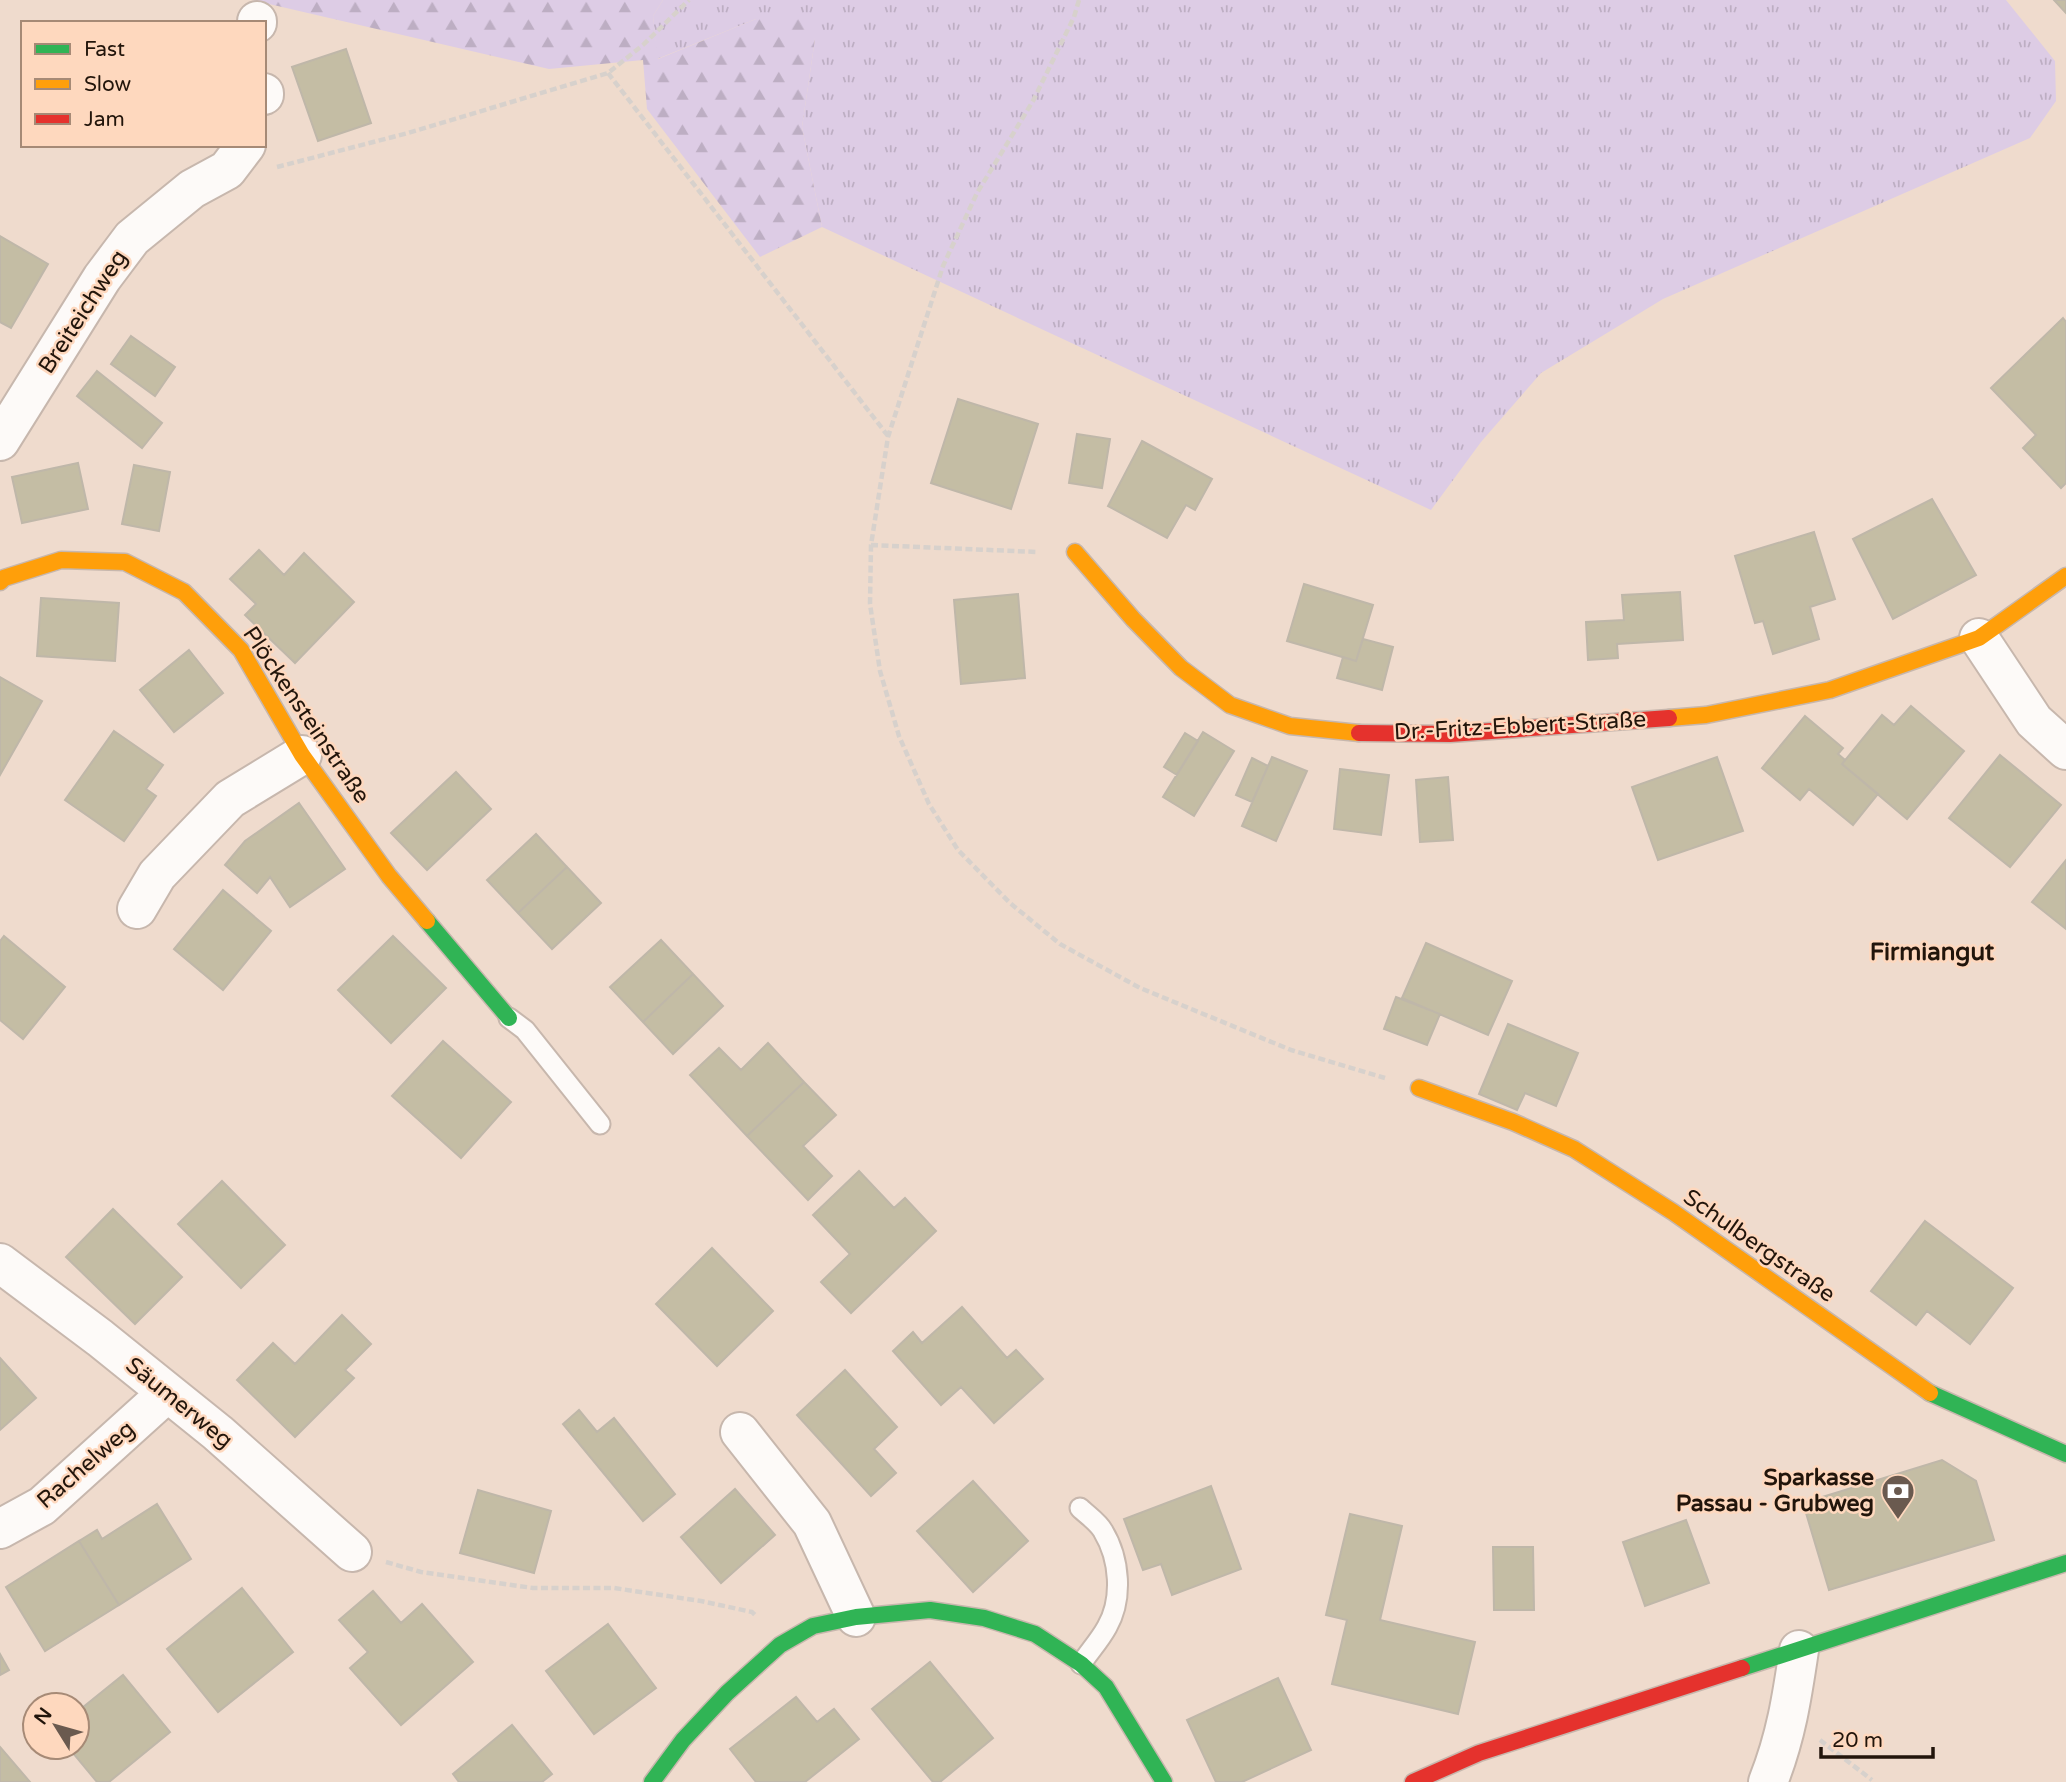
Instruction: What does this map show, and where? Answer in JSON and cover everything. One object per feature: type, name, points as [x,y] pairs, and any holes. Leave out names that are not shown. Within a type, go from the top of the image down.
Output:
[{"type":"street","name":"Breiteichweg","points":[[0,442],[102,278],[132,238],[192,189],[237,157]]},
{"type":"street","name":"Dr.-Fritz-Ebbert-Straße","points":[[1075,552],[1133,619],[1181,668],[1230,705],[1290,726],[1450,734],[1706,715],[1830,690],[1979,638],[2066,576]]},
{"type":"street","name":"Plöckensteinstraße","points":[[0,582],[4,578],[61,560],[125,562],[184,592],[241,650],[302,755],[389,876],[509,1018]]},
{"type":"street","points":[[1979,638],[2034,720],[2066,750]]},
{"type":"street","points":[[137,909],[158,874],[230,799],[302,755]]},
{"type":"street","name":"Schulbergstraße","points":[[1419,1088],[1513,1122],[1574,1149],[1673,1212],[1925,1391],[2066,1454]]},
{"type":"street","name":"Säumerweg","points":[[0,1263],[218,1433],[352,1552]]},
{"type":"street","name":"Rachelweg","points":[[0,1529],[42,1506],[167,1393]]},
{"type":"street","points":[[740,1432],[812,1523],[856,1617]]},
{"type":"street","points":[[1413,1782],[1479,1753],[2066,1563]]},
{"type":"street","points":[[652,1782],[683,1740],[727,1693],[779,1645],[813,1626],[856,1617],[930,1610],[984,1618],[1035,1634],[1081,1664],[1106,1687],[1164,1782]]},
{"type":"street","points":[[1768,1782],[1790,1716],[1799,1650]]},
{"type":"lane","points":[[509,1018],[525,1030],[600,1124]]},
{"type":"lane","points":[[1080,1508],[1102,1529],[1113,1553],[1118,1578],[1116,1600],[1108,1626],[1081,1664]]},
{"type":"path","points":[[1079,0],[1074,17],[1033,101],[977,193],[943,266],[888,437],[871,545],[870,604],[880,671],[899,736],[929,804],[958,850],[1010,903],[1060,944],[1140,988],[1291,1050],[1419,1088]]},
{"type":"path","points":[[237,157],[263,170],[291,164],[421,130],[608,73],[643,45],[687,1]]},
{"type":"path","points":[[608,73],[888,437]]},
{"type":"path","points":[[871,545],[1075,552]]},
{"type":"path","points":[[352,1552],[433,1574],[533,1588],[614,1588],[752,1612],[779,1645]]},
{"type":"path","points":[[1851,1764],[1872,1780]]},
{"type":"green space","points":[[252,0],[663,0],[653,16],[658,59],[756,19],[798,15],[815,39],[802,127],[822,227],[760,257],[647,109],[643,60],[549,69]]},
{"type":"green space","points":[[663,0],[2006,0],[2055,61],[2056,101],[2030,138],[1663,299],[1541,373],[1481,442],[1431,510],[822,227],[802,127],[815,39],[756,19],[657,59],[653,16]]},
{"type":"building","points":[[2054,0],[2066,0],[2066,13]]},
{"type":"building","points":[[346,49],[371,123],[318,141],[292,67]]},
{"type":"building","points":[[0,236],[48,264],[11,328],[0,322]]},
{"type":"building","points":[[2063,318],[2066,322],[2066,483],[2061,488],[2023,448],[2036,435],[1991,388]]},
{"type":"building","points":[[131,336],[175,367],[155,396],[111,364]]},
{"type":"building","points":[[97,371],[162,423],[142,448],[77,396]]},
{"type":"building","points":[[958,399],[1038,424],[1011,509],[931,483]]},
{"type":"building","points":[[1077,434],[1110,439],[1102,488],[1069,483]]},
{"type":"building","points":[[1142,441],[1212,479],[1195,510],[1186,505],[1167,538],[1108,506]]},
{"type":"building","points":[[78,463],[88,509],[22,523],[12,477]]},
{"type":"building","points":[[134,465],[170,472],[159,531],[122,524]]},
{"type":"building","points":[[1932,499],[1976,575],[1893,619],[1853,539]]},
{"type":"building","points":[[1814,532],[1835,599],[1810,607],[1819,639],[1773,654],[1763,621],[1755,623],[1735,556]]},
{"type":"building","points":[[259,550],[284,575],[304,553],[354,602],[295,663],[245,615],[256,604],[230,579]]},
{"type":"building","points":[[1304,584],[1373,605],[1356,661],[1287,641]]},
{"type":"building","points":[[1680,592],[1683,640],[1617,644],[1618,658],[1588,660],[1586,622],[1624,620],[1622,595]]},
{"type":"building","points":[[1018,594],[1025,678],[961,684],[954,600]]},
{"type":"building","points":[[41,598],[119,603],[115,661],[37,656]]},
{"type":"building","points":[[1363,639],[1393,647],[1382,690],[1337,678],[1343,657],[1356,661]]},
{"type":"building","points":[[189,650],[223,693],[174,732],[140,690]]},
{"type":"building","points":[[0,677],[42,701],[0,775]]},
{"type":"building","points":[[1911,706],[1964,751],[1907,819],[1842,764],[1882,715],[1894,725]]},
{"type":"building","points":[[1805,716],[1843,748],[1838,754],[1845,760],[1842,764],[1878,794],[1853,825],[1809,789],[1800,800],[1762,768]]},
{"type":"building","points":[[114,731],[163,765],[146,789],[156,796],[124,841],[65,800]]},
{"type":"building","points":[[1203,732],[1234,751],[1194,816],[1163,797]]},
{"type":"building","points":[[1185,733],[1198,741],[1177,775],[1164,767]]},
{"type":"building","points":[[2000,755],[2061,805],[2010,867],[1949,818]]},
{"type":"building","points":[[1272,757],[1307,771],[1276,841],[1242,826]]},
{"type":"building","points":[[1717,757],[1743,831],[1658,860],[1632,787]]},
{"type":"building","points":[[1252,758],[1268,766],[1252,802],[1236,795]]},
{"type":"building","points":[[1340,769],[1389,775],[1381,835],[1334,829]]},
{"type":"building","points":[[456,772],[491,809],[427,870],[391,833]]},
{"type":"building","points":[[1448,777],[1453,840],[1420,842],[1416,780]]},
{"type":"building","points":[[299,803],[345,869],[290,907],[270,877],[257,893],[225,865],[245,841]]},
{"type":"building","points":[[536,834],[567,867],[518,913],[487,880]]},
{"type":"building","points":[[2066,860],[2066,929],[2032,902]]},
{"type":"building","points":[[567,867],[601,903],[552,949],[518,913]]},
{"type":"building","points":[[223,890],[271,931],[223,990],[174,949]]},
{"type":"building","points":[[4,936],[65,987],[23,1039],[0,1020],[0,941]]},
{"type":"building","points":[[393,936],[446,988],[391,1043],[338,990]]},
{"type":"building","points":[[661,940],[693,974],[643,1022],[610,987]]},
{"type":"building","points":[[1426,943],[1512,981],[1488,1035],[1402,998]]},
{"type":"building","points":[[693,974],[723,1006],[673,1054],[643,1022]]},
{"type":"building","points":[[1396,997],[1440,1014],[1427,1045],[1384,1029]]},
{"type":"building","points":[[1508,1024],[1578,1053],[1556,1106],[1525,1093],[1517,1110],[1479,1094]]},
{"type":"building","points":[[443,1041],[511,1102],[461,1158],[392,1096]]},
{"type":"building","points":[[768,1043],[804,1082],[747,1136],[690,1075],[719,1048],[741,1070]]},
{"type":"building","points":[[804,1082],[836,1115],[803,1146],[832,1176],[808,1200],[747,1136]]},
{"type":"building","points":[[859,1171],[894,1208],[905,1198],[936,1231],[851,1313],[821,1282],[850,1254],[813,1215]]},
{"type":"building","points":[[222,1181],[285,1245],[241,1288],[178,1224]]},
{"type":"building","points":[[113,1209],[182,1277],[135,1324],[66,1257]]},
{"type":"building","points":[[1925,1221],[2013,1288],[1970,1344],[1927,1311],[1916,1325],[1871,1291]]},
{"type":"building","points":[[712,1248],[773,1311],[717,1366],[656,1304]]},
{"type":"building","points":[[962,1307],[1007,1358],[1016,1350],[1043,1379],[994,1423],[961,1387],[941,1405],[893,1351],[913,1332],[922,1343]]},
{"type":"building","points":[[342,1315],[371,1344],[345,1370],[354,1378],[295,1437],[237,1380],[273,1343],[295,1364]]},
{"type":"building","points":[[0,1358],[36,1398],[0,1430]]},
{"type":"building","points":[[845,1370],[897,1427],[874,1449],[896,1473],[871,1496],[797,1415]]},
{"type":"building","points":[[579,1410],[597,1432],[614,1418],[675,1494],[643,1521],[563,1424]]},
{"type":"building","name":"Sparkasse Passau - Grubweg","points":[[1942,1460],[1976,1481],[1994,1540],[1829,1590],[1803,1503]]},
{"type":"building","points":[[973,1481],[1028,1541],[973,1592],[917,1531]]},
{"type":"building","points":[[1211,1486],[1241,1569],[1172,1595],[1161,1564],[1143,1570],[1124,1519]]},
{"type":"building","points":[[735,1489],[775,1535],[721,1583],[681,1537]]},
{"type":"building","points":[[478,1490],[551,1511],[534,1573],[460,1553]]},
{"type":"building","points":[[157,1504],[191,1559],[119,1605],[79,1541],[97,1530],[102,1539]]},
{"type":"building","points":[[1350,1514],[1402,1526],[1380,1620],[1475,1642],[1458,1714],[1332,1684],[1347,1620],[1326,1615]]},
{"type":"building","points":[[1686,1520],[1709,1583],[1645,1606],[1623,1542]]},
{"type":"building","points":[[79,1541],[119,1605],[45,1651],[6,1587]]},
{"type":"building","points":[[1493,1547],[1533,1547],[1534,1610],[1494,1610]]},
{"type":"building","points":[[242,1588],[293,1652],[218,1712],[167,1649]]},
{"type":"building","points":[[373,1591],[401,1623],[422,1604],[473,1662],[401,1725],[350,1668],[368,1652],[339,1620]]},
{"type":"building","points":[[608,1624],[656,1688],[594,1734],[546,1671]]},
{"type":"building","points":[[0,1654],[9,1670],[0,1675]]},
{"type":"building","points":[[930,1662],[993,1738],[940,1782],[933,1782],[872,1709]]},
{"type":"building","points":[[123,1675],[170,1732],[109,1782],[97,1782],[80,1761],[91,1761],[91,1701]]},
{"type":"building","points":[[1278,1678],[1311,1750],[1242,1782],[1216,1782],[1187,1720]]},
{"type":"building","points":[[796,1697],[817,1722],[834,1709],[859,1739],[805,1782],[756,1782],[730,1749]]},
{"type":"building","points":[[512,1725],[552,1774],[542,1782],[459,1782],[453,1774]]},
{"type":"building","points":[[0,1747],[30,1782],[0,1782]]},
{"type":"traffic: fast","points":[[427,921],[509,1018]]},
{"type":"traffic: fast","points":[[1930,1393],[2066,1454]]},
{"type":"traffic: fast","points":[[1742,1668],[2066,1563]]},
{"type":"traffic: fast","points":[[652,1782],[683,1740],[727,1693],[780,1645],[813,1626],[856,1617],[930,1610],[984,1618],[1035,1634],[1081,1664],[1106,1687],[1164,1782]]},
{"type":"traffic: slow","points":[[1075,552],[1133,619],[1181,668],[1230,705],[1290,726],[1359,733]]},
{"type":"traffic: slow","points":[[0,582],[4,578],[61,560],[125,562],[184,592],[241,650],[302,755],[389,876],[427,921]]},
{"type":"traffic: slow","points":[[1669,718],[1706,715],[1830,690],[1979,638],[2066,576]]},
{"type":"traffic: slow","points":[[1419,1088],[1513,1122],[1574,1149],[1673,1212],[1930,1393]]},
{"type":"traffic: jam","points":[[1359,733],[1450,734],[1669,718]]},
{"type":"traffic: jam","points":[[1413,1782],[1479,1753],[1742,1668]]},
{"type":"place","name":"Sparkasse Passau - Grubweg","points":[[1898,1521]]},
{"type":"district","name":"Firmiangut","points":[[1932,952]]}]
